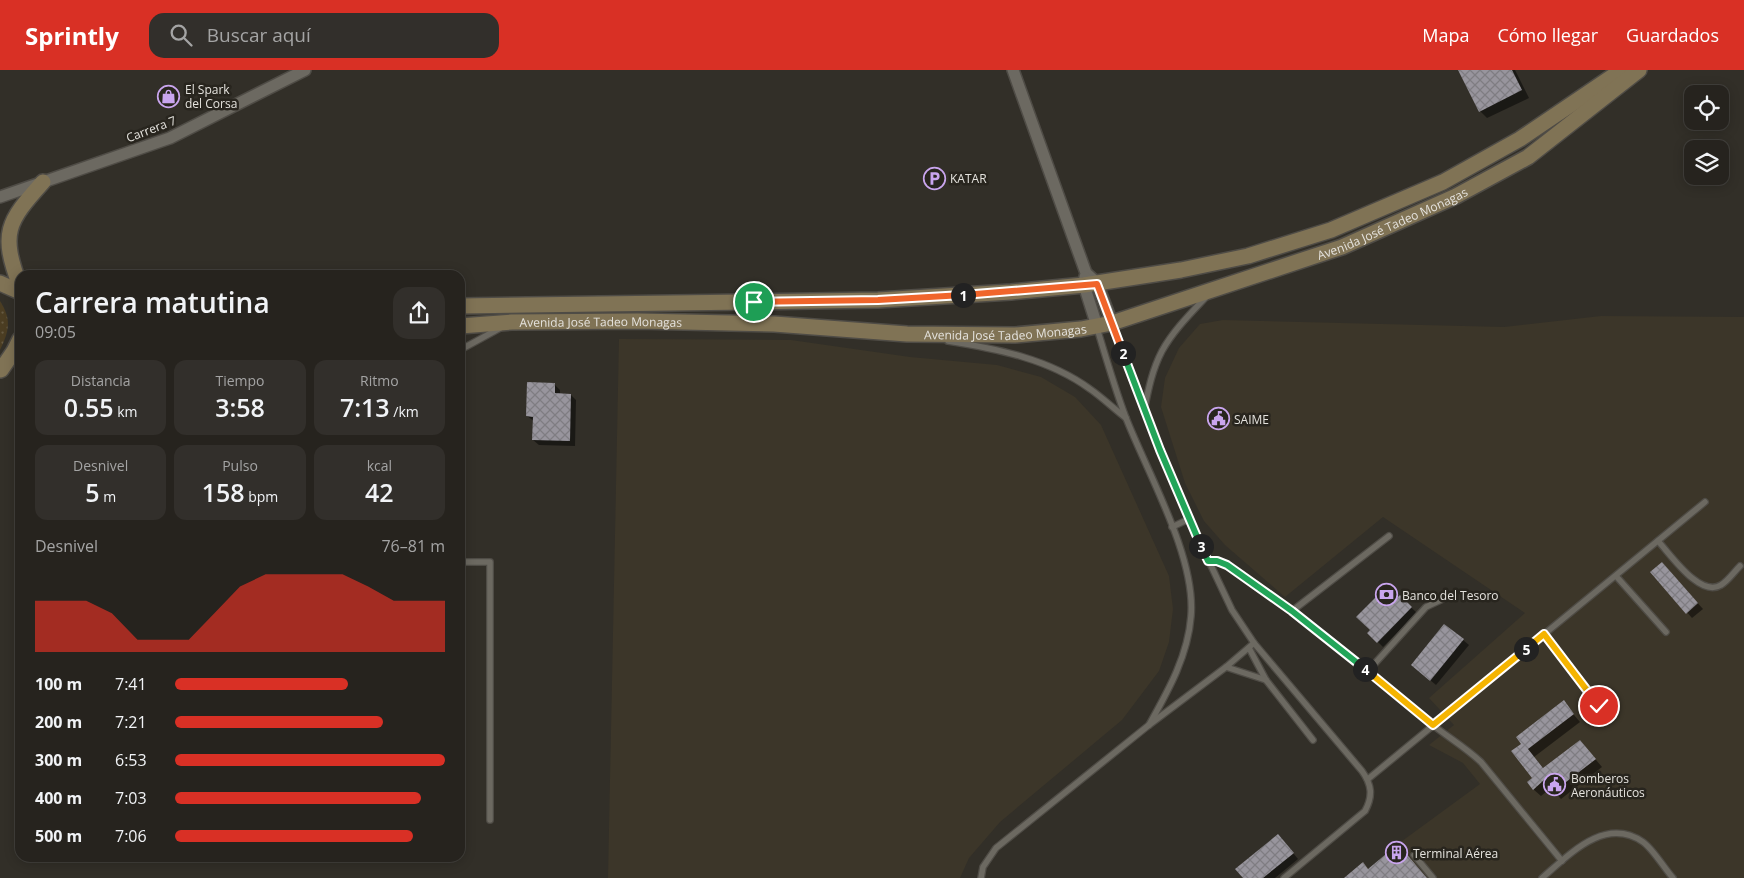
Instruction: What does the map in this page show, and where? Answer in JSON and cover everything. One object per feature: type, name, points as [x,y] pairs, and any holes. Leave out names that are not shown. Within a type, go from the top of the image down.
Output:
[{"type":"main road","name":"Avenida José Tadeo Monagas","points":[[465,306],[878,300],[1011,292],[1181,270],[1248,256],[1331,230],[1443,182],[1520,139],[1621,70]]},
{"type":"main road","name":"Avenida José Tadeo Monagas","points":[[465,326],[512,322],[638,321],[774,324],[907,334],[1014,335],[1054,332],[1112,323],[1342,246],[1456,196],[1528,157],[1639,70]]},
{"type":"main road","points":[[15,272],[8,252],[8,237],[13,220],[21,207],[44,182]]},
{"type":"main road","points":[[0,283],[15,290]]},
{"type":"main road","points":[[0,370],[15,350]]},
{"type":"main road","points":[[0,370],[15,361]]},
{"type":"street","points":[[1013,70],[1089,281],[1112,323]]},
{"type":"street","name":"Carrera 7","points":[[0,197],[170,138],[303,71]]},
{"type":"street","points":[[1089,281],[1097,326]]},
{"type":"lane","points":[[1144,411],[1152,376],[1162,351],[1177,328],[1211,291]]},
{"type":"lane","points":[[465,347],[512,322]]},
{"type":"lane","points":[[1112,323],[1144,411],[1208,561],[1251,645],[1266,680],[1313,740]]},
{"type":"lane","points":[[1097,326],[1126,418],[1172,527],[1190,583],[1192,615],[1186,645],[1168,691],[1149,725]]},
{"type":"lane","points":[[907,334],[993,348],[1049,366],[1090,388],[1126,418]]},
{"type":"lane","points":[[1368,779],[1706,502]]},
{"type":"lane","points":[[1172,527],[1189,519]]},
{"type":"lane","points":[[1292,611],[1389,536]]},
{"type":"lane","points":[[1658,541],[1696,583],[1707,588],[1720,586],[1740,566]]},
{"type":"lane","points":[[1208,561],[1217,561],[1227,565],[1292,611],[1433,725],[1468,750],[1562,861]]},
{"type":"lane","points":[[465,562],[490,562],[490,820]]},
{"type":"lane","points":[[1616,576],[1666,632]]},
{"type":"lane","points":[[1368,671],[1426,607],[1445,598]]},
{"type":"lane","points":[[1544,634],[1599,706]]},
{"type":"lane","points":[[981,878],[983,867],[996,848],[1149,725],[1226,667],[1251,645]]},
{"type":"lane","points":[[1251,645],[1368,779],[1372,789],[1371,801],[1365,811],[1284,878]]},
{"type":"lane","points":[[1226,667],[1266,680]]},
{"type":"lane","points":[[1542,878],[1594,838],[1610,832],[1629,834],[1644,843],[1673,878]]},
{"type":"lane","points":[[1414,855],[1433,878]]},
{"type":"shaded area","points":[[0,301],[8,320],[8,326],[0,350]]},
{"type":"shaded area","points":[[1601,316],[1744,317],[1744,878],[1344,878],[1363,862],[1369,869],[1398,844],[1480,784],[1463,763],[1429,745],[1454,725],[1429,698],[1525,613],[1383,517],[1285,597],[1225,545],[1204,521],[1185,483],[1161,407],[1165,378],[1179,348],[1200,324],[1223,320],[1504,327]]},
{"type":"shaded area","points":[[619,339],[791,340],[910,357],[997,365],[1041,377],[1075,397],[1101,425],[1169,576],[1173,609],[1169,642],[1159,671],[1122,720],[1000,822],[969,858],[960,878],[608,878]]},
{"type":"building","points":[[1458,70],[1512,70],[1522,90],[1479,112]]},
{"type":"building","points":[[527,382],[555,383],[555,393],[571,394],[570,441],[532,440],[533,417],[526,416]]},
{"type":"building","points":[[1662,562],[1698,603],[1686,614],[1650,572]]},
{"type":"building","points":[[1385,588],[1396,599],[1400,595],[1412,607],[1377,643],[1367,633],[1370,630],[1356,617]]},
{"type":"building","points":[[1444,624],[1464,639],[1430,681],[1411,665]]},
{"type":"building","points":[[1564,700],[1574,714],[1528,749],[1543,768],[1580,740],[1596,759],[1553,792],[1544,780],[1533,790],[1527,782],[1532,778],[1511,751],[1521,744],[1516,737]]},
{"type":"building","points":[[1278,834],[1294,853],[1263,878],[1243,878],[1235,869]]},
{"type":"building","name":"Terminal Aérea","points":[[1398,844],[1427,878],[1344,878],[1363,862],[1368,869]]},
{"type":"place","name":"El Spark del Corsa","points":[[169,96]]},
{"type":"place","name":"KATAR","points":[[934,178]]},
{"type":"place","name":"SAIME","points":[[1218,419]]},
{"type":"place","name":"Banco del Tesoro","points":[[1386,595]]},
{"type":"place","name":"Bomberos Aeronáuticos","points":[[1555,785]]},
{"type":"place","name":"Terminal Aérea","points":[[1397,853]]},
{"type":"route","points":[[754,302],[878,300],[1011,292],[1097,284],[1144,411],[1208,561],[1217,561],[1227,565],[1292,611],[1433,725],[1544,634],[1599,706]]}]
